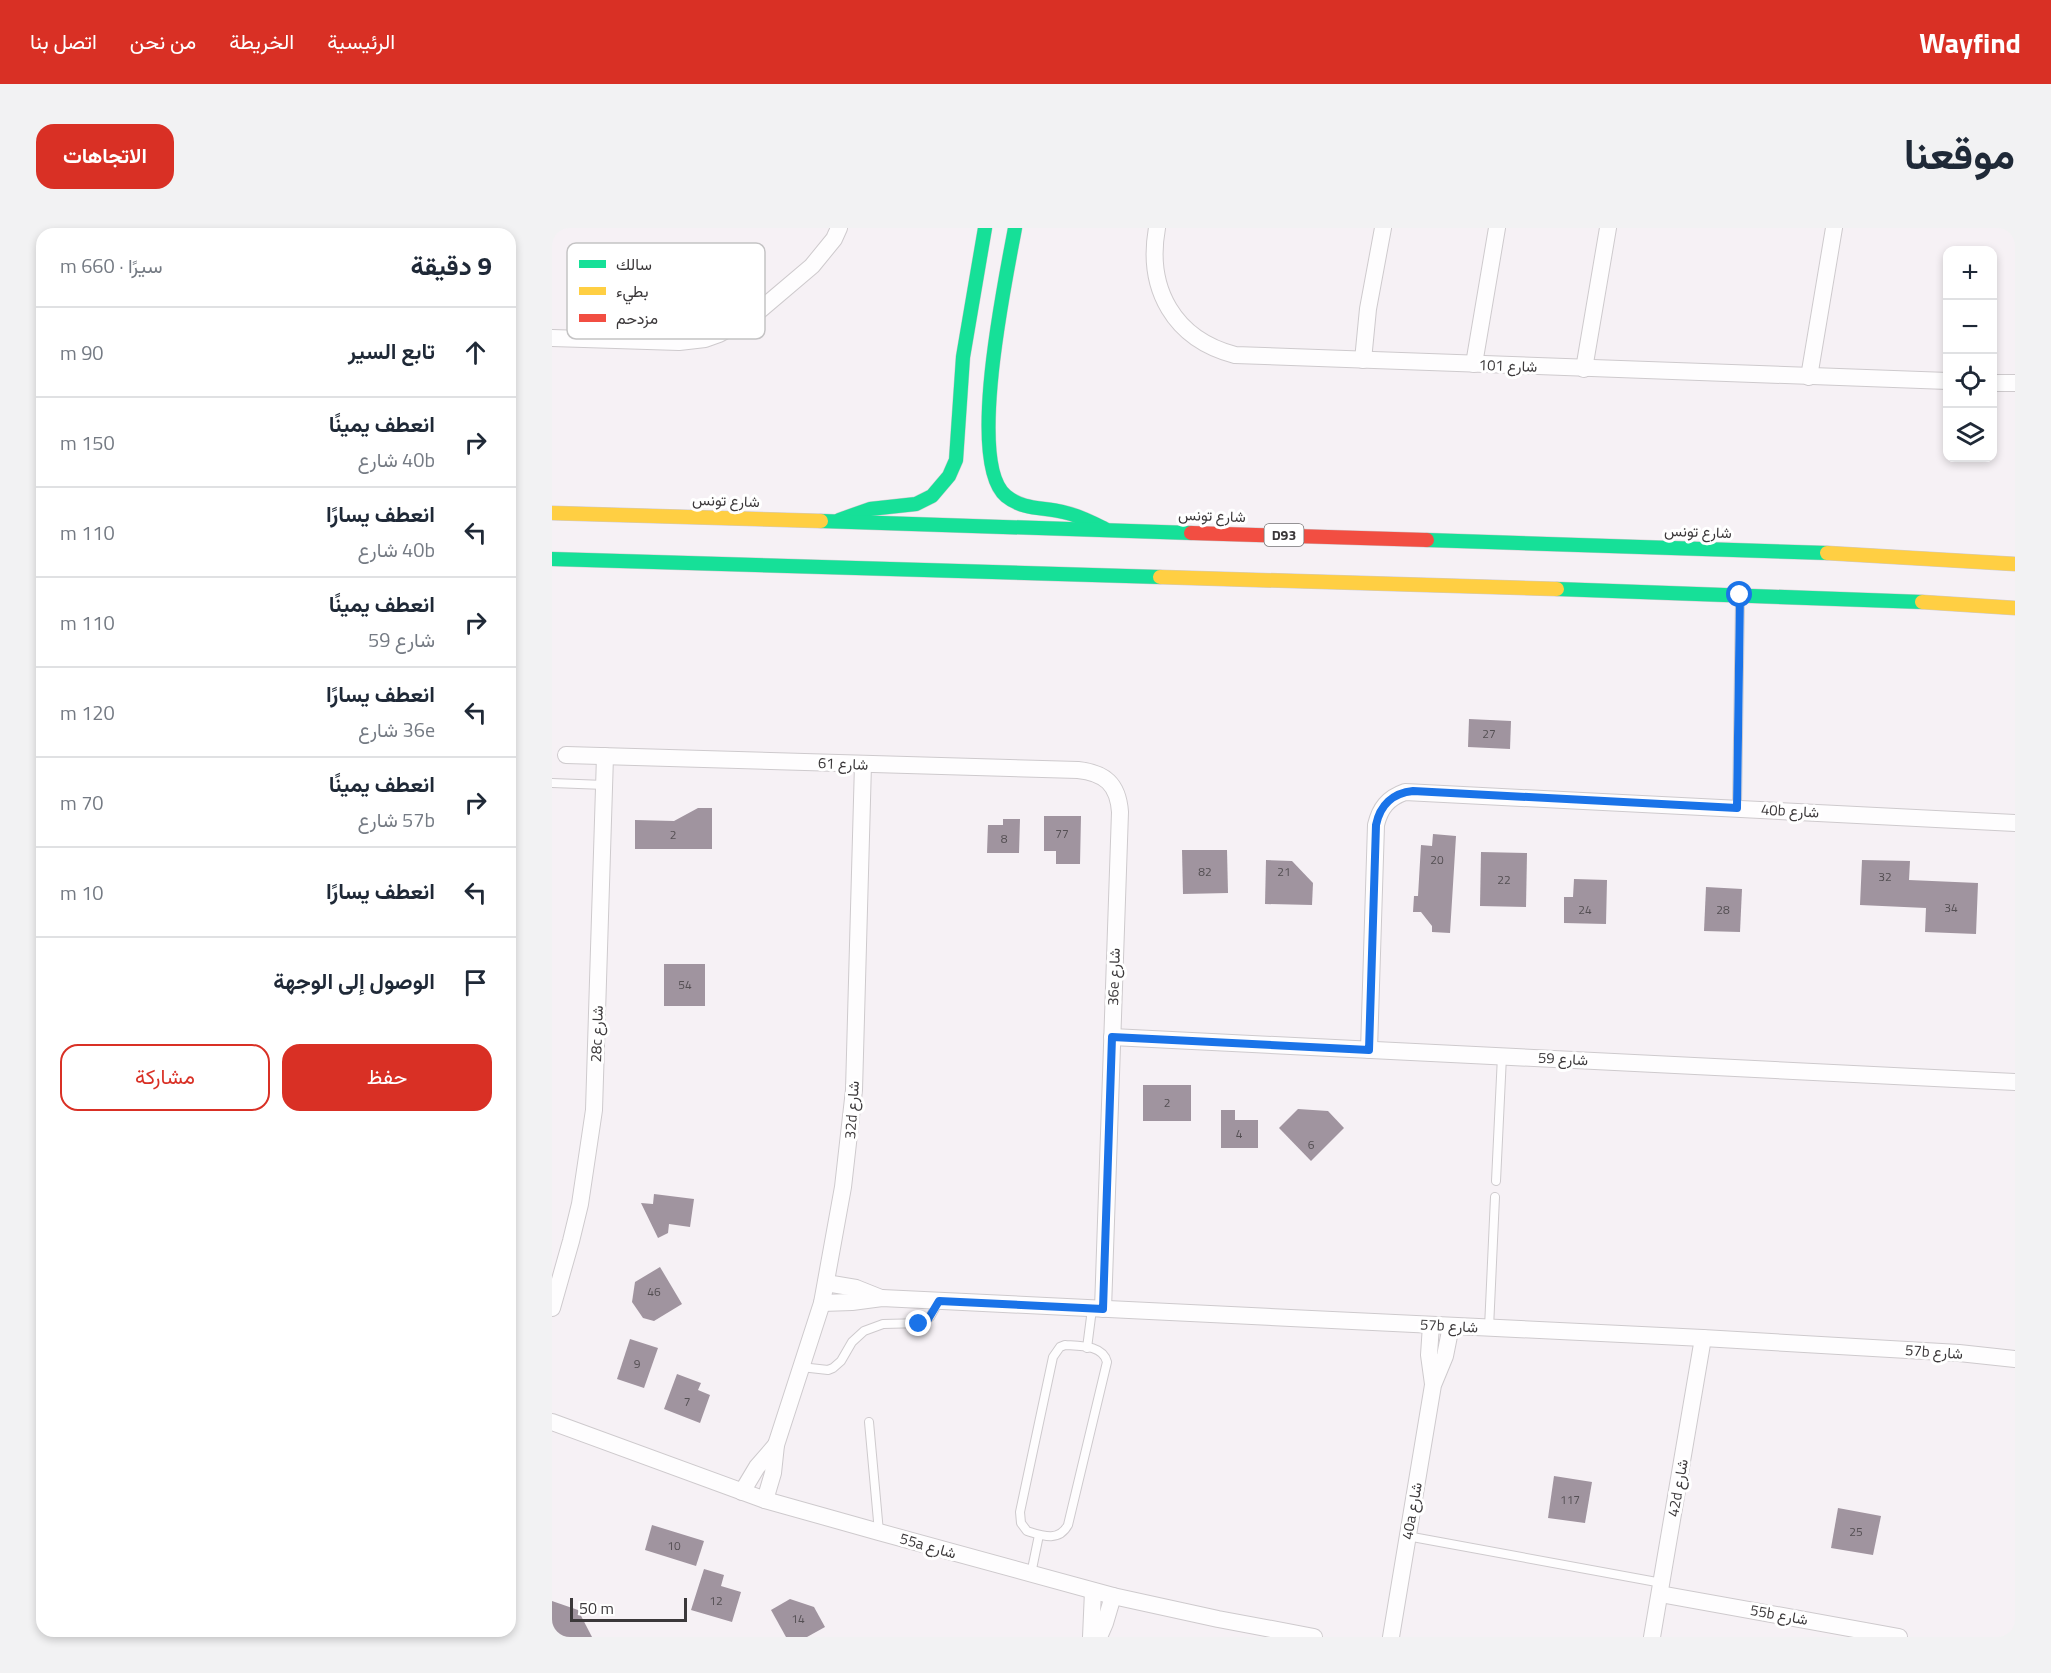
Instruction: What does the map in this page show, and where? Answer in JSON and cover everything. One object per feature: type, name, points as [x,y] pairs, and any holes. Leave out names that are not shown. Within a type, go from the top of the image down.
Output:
[{"type":"main road","points":[[835,521],[869,510],[917,503],[939,489],[950,478],[956,460],[967,326],[985,228]]},
{"type":"main road","points":[[1015,228],[999,312],[992,365],[988,438],[992,473],[1002,492],[1017,504],[1036,510],[1070,513],[1105,529]]},
{"type":"main road","name":"شارع تونس","points":[[552,513],[1836,553],[2015,564]]},
{"type":"main road","points":[[552,559],[1740,595],[2015,608]]},
{"type":"street","points":[[765,306],[812,266],[834,239],[839,228]]},
{"type":"street","name":"شارع 101","points":[[1156,228],[1155,268],[1162,297],[1177,321],[1197,340],[1235,356],[1943,381]]},
{"type":"street","points":[[1363,360],[1368,309],[1383,228]]},
{"type":"street","points":[[1473,364],[1497,228]]},
{"type":"street","points":[[1584,369],[1608,228]]},
{"type":"street","points":[[1809,377],[1834,228]]},
{"type":"street","points":[[552,338],[567,338]]},
{"type":"street","points":[[584,339],[679,342],[705,339]]},
{"type":"street","points":[[1997,382],[2015,383]]},
{"type":"street","name":"شارع 61","points":[[566,754],[1078,770],[1095,773],[1110,782],[1115,789]]},
{"type":"street","name":"28c شارع","points":[[552,1308],[572,1241],[580,1204],[594,1110],[605,756]]},
{"type":"street","name":"32d شارع","points":[[765,1500],[773,1473],[776,1445],[822,1303],[843,1187],[854,1090],[863,764]]},
{"type":"street","name":"36e شارع","points":[[1098,1309],[1112,1037],[1120,812],[1115,789]]},
{"type":"street","name":"40b شارع","points":[[1369,1050],[1376,825],[1381,810],[1391,798],[1405,792],[2015,823]]},
{"type":"street","name":"شارع 59","points":[[1112,1037],[2015,1082]]},
{"type":"street","name":"57b شارع","points":[[826,1283],[856,1288],[882,1298]]},
{"type":"street","name":"57b شارع","points":[[822,1303],[882,1298],[1703,1338],[1959,1353],[2015,1359]]},
{"type":"street","name":"40a شارع","points":[[1431,1325],[1430,1355],[1433,1385]]},
{"type":"street","name":"40a شارع","points":[[1391,1637],[1433,1385],[1445,1356],[1451,1326]]},
{"type":"street","name":"42d شارع","points":[[1652,1637],[1703,1338]]},
{"type":"street","name":"55a شارع","points":[[552,1422],[765,1500],[1030,1575],[1218,1619],[1314,1637]]},
{"type":"street","name":"32d شارع","points":[[742,1492],[757,1467],[776,1445]]},
{"type":"street","name":"55b شارع","points":[[1661,1588],[1899,1637]]},
{"type":"street","points":[[1091,1637],[1093,1591]]},
{"type":"street","points":[[1099,1637],[1113,1596]]},
{"type":"lane","points":[[1737,808],[1740,595]]},
{"type":"lane","points":[[552,783],[605,785]]},
{"type":"lane","points":[[1496,1181],[1502,1056]]},
{"type":"lane","points":[[1489,1328],[1495,1197]]},
{"type":"lane","points":[[801,1367],[828,1370],[833,1368],[841,1361],[852,1342],[864,1332],[883,1324],[923,1323],[930,1317],[939,1301]]},
{"type":"lane","points":[[1087,1348],[1098,1309]]},
{"type":"lane","points":[[1065,1345],[1098,1349],[1106,1356],[1107,1367],[1068,1526],[1061,1535],[1055,1537],[1039,1535],[1028,1532],[1024,1528],[1020,1512],[1053,1357],[1060,1347],[1065,1345]]},
{"type":"lane","points":[[869,1422],[879,1532]]},
{"type":"lane","points":[[1030,1575],[1039,1535]]},
{"type":"lane","points":[[1407,1536],[1661,1588]]},
{"type":"building","points":[[1469,719],[1511,721],[1510,749],[1468,747]]},
{"type":"building","points":[[698,808],[712,808],[712,849],[635,849],[635,820],[674,821]]},
{"type":"building","points":[[1044,816],[1081,816],[1080,864],[1056,864],[1056,851],[1044,851]]},
{"type":"building","points":[[1003,819],[1020,819],[1019,853],[987,853],[988,825],[1003,825]]},
{"type":"building","points":[[1433,834],[1456,836],[1450,933],[1432,932],[1432,926],[1421,912],[1413,912],[1414,896],[1418,896],[1421,845],[1432,846]]},
{"type":"building","points":[[1182,850],[1227,850],[1228,893],[1183,894]]},
{"type":"building","points":[[1481,852],[1527,853],[1526,907],[1480,906]]},
{"type":"building","points":[[1266,860],[1292,861],[1313,883],[1312,905],[1265,904]]},
{"type":"building","points":[[1862,860],[1910,861],[1909,880],[1978,883],[1976,934],[1925,932],[1926,908],[1860,905]]},
{"type":"building","points":[[1574,879],[1607,880],[1606,924],[1564,923],[1564,897],[1573,897]]},
{"type":"building","points":[[1706,887],[1742,889],[1740,932],[1704,931]]},
{"type":"building","points":[[664,964],[705,964],[705,1006],[664,1006]]},
{"type":"building","points":[[1143,1085],[1191,1085],[1191,1121],[1143,1121]]},
{"type":"building","points":[[1298,1109],[1328,1111],[1344,1128],[1311,1161],[1279,1128]]},
{"type":"building","points":[[1221,1110],[1235,1110],[1235,1120],[1258,1120],[1258,1148],[1221,1148]]},
{"type":"building","points":[[654,1194],[694,1199],[690,1227],[669,1224],[668,1233],[658,1238],[641,1203],[653,1204]]},
{"type":"building","points":[[660,1267],[682,1304],[654,1321],[643,1318],[632,1302],[635,1282]]},
{"type":"building","points":[[630,1339],[658,1348],[644,1388],[617,1379]]},
{"type":"building","points":[[677,1374],[701,1383],[698,1390],[710,1395],[700,1423],[664,1409]]},
{"type":"building","points":[[1554,1476],[1592,1482],[1585,1523],[1548,1518]]},
{"type":"building","points":[[1838,1508],[1881,1516],[1873,1555],[1831,1548]]},
{"type":"building","points":[[652,1525],[704,1541],[696,1566],[645,1550]]},
{"type":"building","points":[[704,1569],[724,1575],[721,1586],[741,1592],[732,1622],[691,1610]]},
{"type":"building","points":[[790,1599],[814,1607],[825,1627],[807,1637],[786,1637],[771,1610]]},
{"type":"building","points":[[552,1601],[578,1610],[592,1637],[552,1637]]},
{"type":"traffic: fast","points":[[839,520],[870,509],[916,504],[932,496],[949,476],[956,460],[963,357],[985,228]]},
{"type":"traffic: fast","points":[[1015,228],[992,368],[989,447],[995,477],[1006,496],[1019,504],[1069,513],[1105,529]]},
{"type":"traffic: fast","points":[[821,521],[1191,533]]},
{"type":"traffic: fast","points":[[1427,540],[1827,553]]},
{"type":"traffic: fast","points":[[552,559],[1160,577]]},
{"type":"traffic: fast","points":[[1557,589],[1922,602]]},
{"type":"traffic: slow","points":[[552,513],[821,521]]},
{"type":"traffic: slow","points":[[1827,553],[2015,564]]},
{"type":"traffic: slow","points":[[1160,577],[1557,589]]},
{"type":"traffic: slow","points":[[1922,602],[2015,608]]},
{"type":"traffic: jam","points":[[1191,533],[1427,540]]},
{"type":"route","points":[[919,1324],[927,1321],[939,1301],[1103,1309],[1112,1037],[1369,1050],[1376,825],[1381,810],[1391,798],[1413,791],[1737,808],[1740,595]]}]
